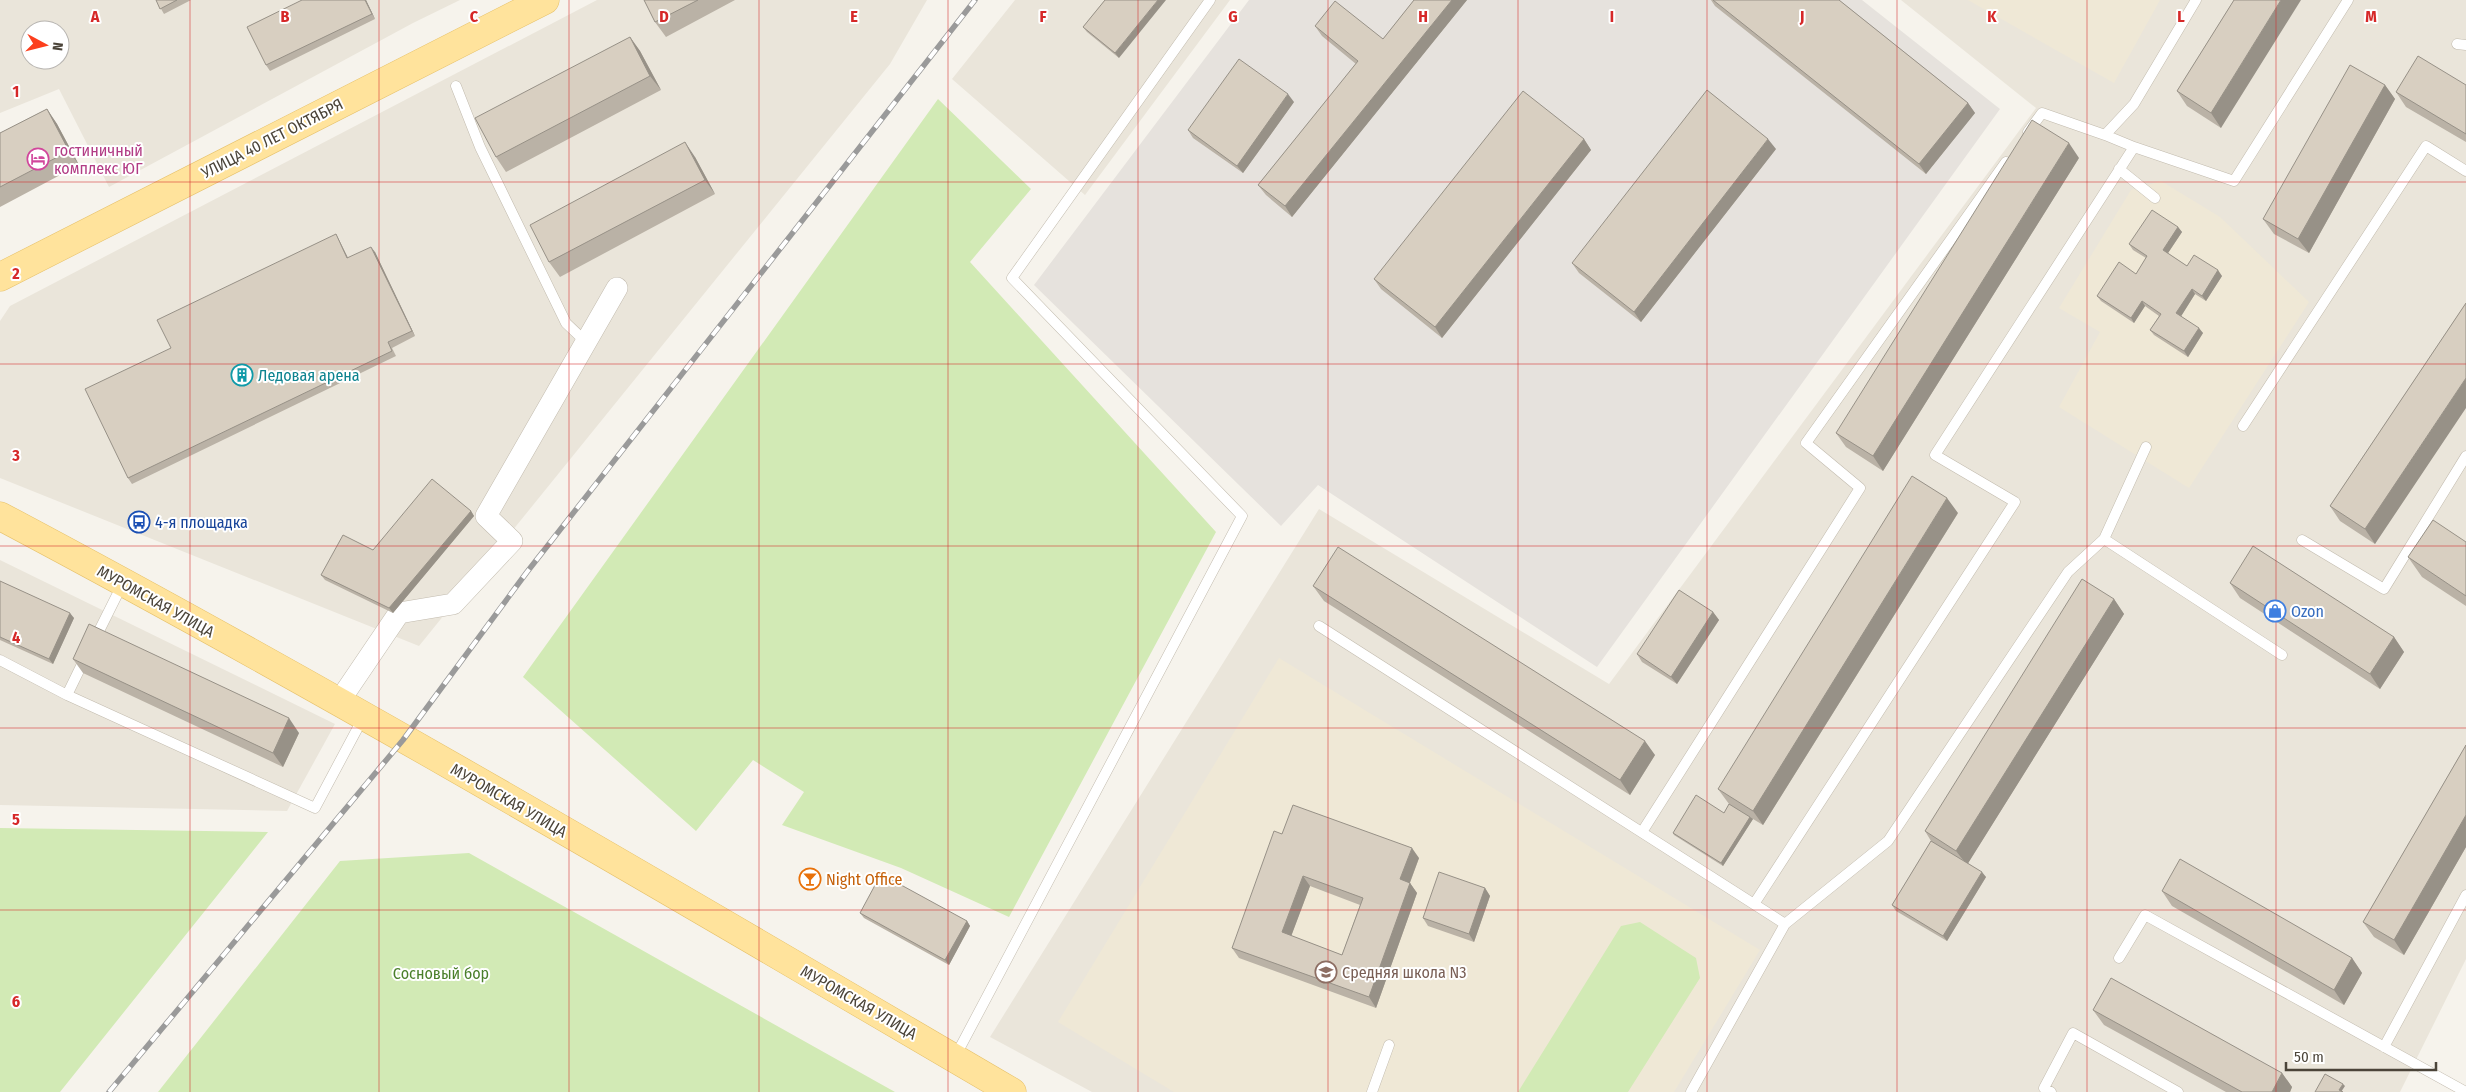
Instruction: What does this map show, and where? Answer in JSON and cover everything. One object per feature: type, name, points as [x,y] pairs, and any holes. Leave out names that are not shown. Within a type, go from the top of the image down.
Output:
[{"type":"main road","name":"УЛИЦА 40 ЛЕТ ОКТЯБРЯ","points":[[0,277],[545,0]]},
{"type":"main road","name":"МУРОМСКАЯ УЛИЦА","points":[[0,516],[124,582],[638,873],[1012,1092]]},
{"type":"street","points":[[338,703],[399,613],[453,604],[512,541],[486,516],[617,288]]},
{"type":"lane","points":[[954,1058],[1242,516],[1012,278],[1210,0]]},
{"type":"lane","points":[[2105,135],[2134,104],[2196,0]]},
{"type":"lane","points":[[1642,832],[1860,488],[1806,443],[2042,112],[2234,182],[2348,0]]},
{"type":"lane","points":[[456,86],[480,147],[566,323],[586,342]]},
{"type":"lane","points":[[2244,426],[2426,146],[2466,170]]},
{"type":"lane","points":[[1754,904],[2015,502],[1934,455],[2134,147]]},
{"type":"lane","points":[[2120,169],[2155,198]]},
{"type":"lane","points":[[1691,1092],[1785,924],[1888,841],[2068,572],[2104,539],[2146,447]]},
{"type":"lane","points":[[2302,540],[2384,589],[2466,456]]},
{"type":"lane","points":[[2104,539],[2282,655]]},
{"type":"lane","points":[[67,695],[124,582]]},
{"type":"lane","points":[[1319,626],[1785,924]]},
{"type":"lane","points":[[0,660],[67,695],[315,808],[363,717]]},
{"type":"lane","points":[[2384,1047],[2466,895]]},
{"type":"lane","points":[[2119,958],[2145,914],[2466,1092]]},
{"type":"lane","points":[[2051,1092],[2044,1088],[2073,1032],[2178,1092]]},
{"type":"lane","points":[[1372,1092],[1390,1046]]},
{"type":"shaded area","points":[[0,0],[460,0],[413,23],[109,187],[59,89],[0,113]]},
{"type":"shaded area","points":[[597,0],[927,0],[890,64],[419,646],[0,478],[0,321],[10,306]]},
{"type":"shaded area","points":[[1015,0],[1230,0],[1085,195],[952,79]]},
{"type":"shaded area","points":[[1249,0],[1862,0],[2000,109],[1597,667],[1318,485],[1281,526],[1034,285]]},
{"type":"shaded area","points":[[1901,0],[2466,0],[2466,959],[2400,1092],[1092,1092],[990,1037],[1319,509],[1609,684],[2036,108]]},
{"type":"shaded area","points":[[1968,0],[2160,0],[2114,83]]},
{"type":"shaded area","points":[[2161,181],[2220,217],[2309,302],[2189,488],[2059,407],[2100,332],[2059,308],[2131,190]]},
{"type":"shaded area","points":[[0,560],[335,724],[287,811],[0,805]]},
{"type":"shaded area","points":[[1279,658],[1760,950],[1674,1092],[1174,1092],[1058,1022]]},
{"type":"green space","points":[[938,99],[1031,189],[970,262],[1216,532],[1009,917],[901,868],[782,825],[804,792],[753,760],[696,831],[523,677]]},
{"type":"green space","points":[[0,828],[268,832],[60,1092],[0,1092]]},
{"type":"green space","name":"Сосновый бор","points":[[469,853],[895,1092],[158,1092],[340,861]]},
{"type":"green space","points":[[1640,922],[1696,958],[1700,978],[1628,1092],[1518,1092],[1621,926]]},
{"type":"building","points":[[156,0],[177,0],[160,9]]},
{"type":"building","points":[[302,0],[365,0],[372,14],[266,65],[247,27]]},
{"type":"building","points":[[644,0],[698,0],[655,22]]},
{"type":"building","points":[[1105,0],[1158,0],[1115,53],[1083,27]]},
{"type":"building","points":[[1414,0],[1452,0],[1285,206],[1258,185],[1358,61],[1315,26],[1335,1],[1383,39]]},
{"type":"building","points":[[1713,0],[1839,0],[1968,103],[1919,164]]},
{"type":"building","points":[[2234,0],[2281,0],[2211,113],[2177,91]]},
{"type":"building","points":[[630,37],[650,76],[496,157],[475,118]]},
{"type":"building","points":[[2418,56],[2466,85],[2466,134],[2396,92]]},
{"type":"building","points":[[1239,59],[1288,94],[1237,166],[1188,130]]},
{"type":"building","points":[[2350,65],[2385,85],[2298,239],[2263,219]]},
{"type":"building","points":[[1707,90],[1768,139],[1634,312],[1572,263]]},
{"type":"building","points":[[1523,91],[1584,139],[1435,327],[1374,279]]},
{"type":"building","points":[[47,109],[69,151],[0,187],[0,133]]},
{"type":"building","points":[[2032,120],[2069,143],[1873,456],[1836,433]]},
{"type":"building","points":[[685,142],[705,180],[549,262],[530,225]]},
{"type":"building","points":[[2152,210],[2178,227],[2163,250],[2187,266],[2194,255],[2218,270],[2202,296],[2192,289],[2176,313],[2199,328],[2184,351],[2150,330],[2161,314],[2142,301],[2131,318],[2097,296],[2119,262],[2136,274],[2147,256],[2129,244]]},
{"type":"building","name":"Ледовая арена","points":[[336,234],[347,258],[371,247],[412,331],[388,342],[392,351],[128,478],[85,389],[171,348],[157,320]]},
{"type":"building","points":[[2466,303],[2466,378],[2365,529],[2330,506]]},
{"type":"building","points":[[1912,476],[1947,498],[1753,811],[1718,789]]},
{"type":"building","points":[[432,479],[471,511],[389,608],[321,575],[343,535],[373,550]]},
{"type":"building","points":[[2433,520],[2466,542],[2466,596],[2408,557]]},
{"type":"building","points":[[2253,546],[2394,637],[2370,674],[2230,583]]},
{"type":"building","points":[[1338,547],[1645,741],[1620,780],[1313,586]]},
{"type":"building","points":[[2082,579],[2114,599],[1956,851],[1925,831]]},
{"type":"building","points":[[0,581],[70,613],[49,659],[0,637]]},
{"type":"building","points":[[1679,590],[1713,612],[1671,677],[1637,654]]},
{"type":"building","points":[[89,624],[289,718],[273,753],[73,659]]},
{"type":"building","points":[[2466,745],[2466,815],[2394,940],[2363,922]]},
{"type":"building","points":[[1696,795],[1724,813],[1729,804],[1750,817],[1721,863],[1673,833]]},
{"type":"building","points":[[1293,805],[1412,848],[1400,879],[1410,883],[1369,997],[1232,948],[1274,831],[1282,834]],"holes":[[[1303,876],[1363,898],[1342,955],[1282,932]]]},
{"type":"building","points":[[1931,841],[1982,872],[1943,936],[1892,905]]},
{"type":"building","points":[[2180,859],[2352,958],[2334,990],[2162,891]]},
{"type":"building","points":[[1439,872],[1485,888],[1469,934],[1423,918]]},
{"type":"building","points":[[881,874],[967,921],[945,960],[860,913]]},
{"type":"building","points":[[2111,978],[2282,1073],[2272,1092],[2242,1092],[2093,1010]]},
{"type":"building","points":[[2325,1074],[2343,1084],[2339,1090],[2343,1092],[2315,1092]]},
{"type":"railway","points":[[109,1092],[403,740],[527,572],[975,0]]},
{"type":"place","name":"гостиничный комплекс ЮГ","points":[[38,159]]},
{"type":"place","name":"Ледовая арена","points":[[242,375]]},
{"type":"place","name":"4-я площадка","points":[[139,522]]},
{"type":"place","name":"Ozon","points":[[2275,611]]},
{"type":"place","name":"Night Office","points":[[810,879]]},
{"type":"place","name":"Средняя школа N3","points":[[1326,972]]}]
